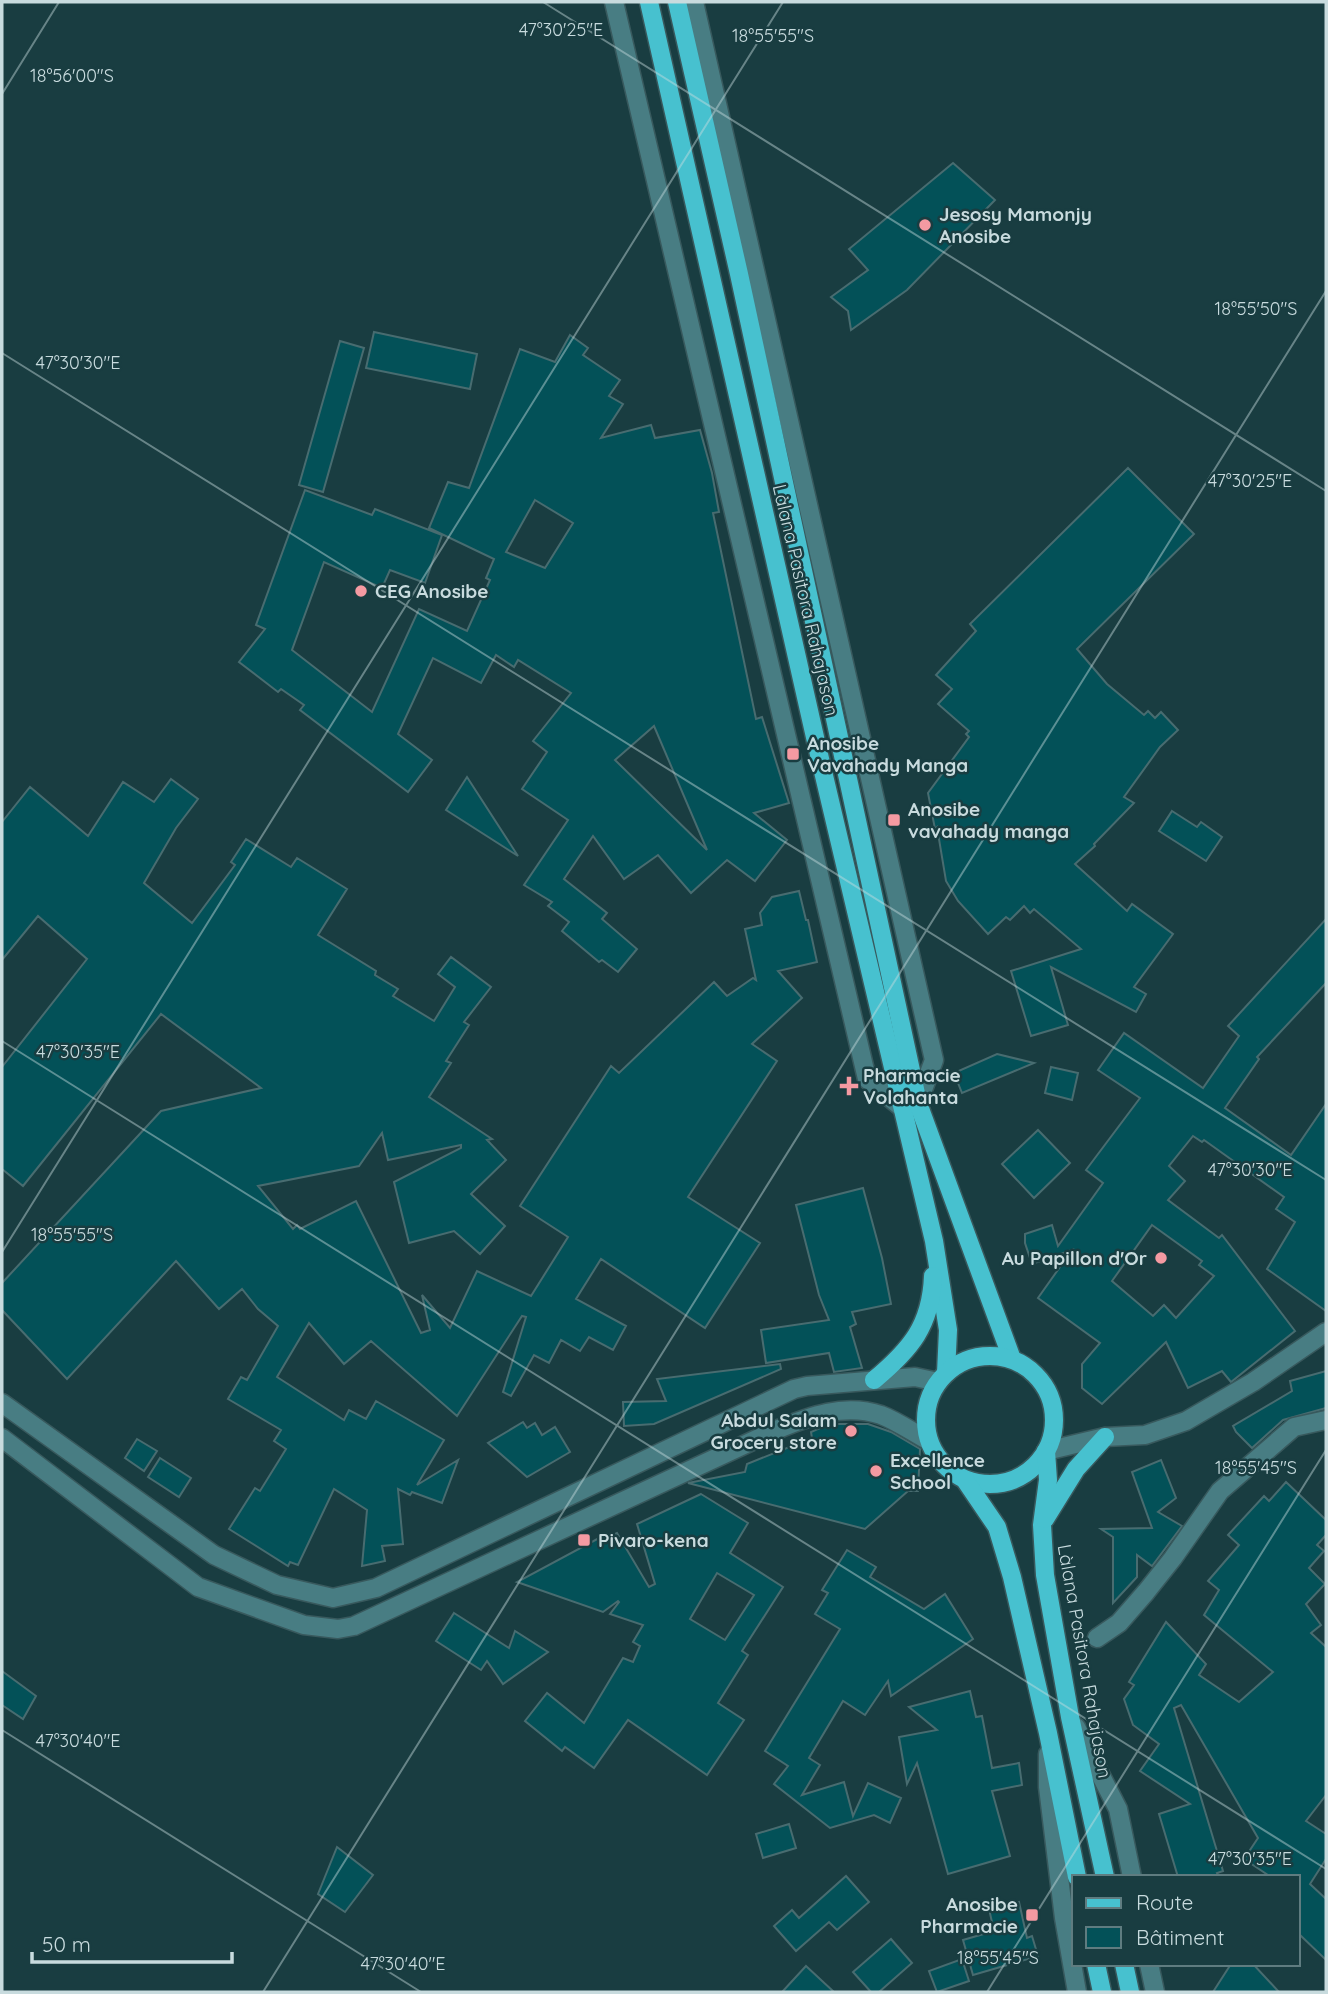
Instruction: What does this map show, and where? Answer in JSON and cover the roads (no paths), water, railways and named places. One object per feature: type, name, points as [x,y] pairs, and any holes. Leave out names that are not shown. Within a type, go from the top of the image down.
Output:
[{"type":"main road","name":"Làlana Pasitora Rahajason","points":[[649,2],[909,1104],[1000,1322],[1012,1359]]},
{"type":"main road","name":"Làlana Pasitora Rahajason","points":[[677,2],[742,287],[909,1104],[948,1330],[942,1378]]},
{"type":"main road","points":[[874,1380],[901,1358],[923,1326],[932,1293],[934,1241]]},
{"type":"main road","points":[[988,1355],[1012,1359],[1031,1370],[1046,1387],[1054,1408],[1054,1430],[1046,1451],[1033,1468],[1015,1479],[981,1485],[965,1480],[939,1459],[929,1441],[926,1420],[929,1400],[942,1378],[965,1360],[988,1355]]},
{"type":"main road","points":[[1042,1525],[1076,1469],[1105,1437]]},
{"type":"main road","name":"Làlana Pasitora Rahajason","points":[[1046,1451],[1048,1480],[1042,1525],[1045,1575],[1070,1717],[1105,1875]]},
{"type":"main road","points":[[965,1480],[997,1527],[1012,1577],[1048,1733],[1077,1875]]},
{"type":"main road","points":[[1096,1966],[1102,1992]]},
{"type":"main road","points":[[1124,1966],[1130,1992]]},
{"type":"street","points":[[614,2],[867,1079],[909,1104],[934,1060],[694,2]]},
{"type":"street","points":[[1046,1451],[1105,1437],[1145,1435],[1186,1422],[1253,1382],[1326,1332]]},
{"type":"street","points":[[2,1403],[214,1555],[277,1585],[333,1598],[376,1588],[794,1389],[874,1380],[942,1378]]},
{"type":"street","points":[[2,1438],[198,1587],[304,1625],[338,1629],[354,1626],[776,1430],[821,1413],[860,1411],[883,1416],[929,1441]]},
{"type":"street","points":[[1097,1638],[1119,1623],[1137,1602],[1173,1558],[1220,1491],[1294,1427],[1326,1420]]},
{"type":"street","points":[[1070,1717],[1118,1809],[1132,1875]]},
{"type":"street","points":[[1048,1733],[1048,1787],[1072,1964]]},
{"type":"street","points":[[1072,1966],[1077,1992]]},
{"type":"street","points":[[1149,1966],[1155,1992]]},
{"type":"place","name":"Jesosy Mamonjy Anosibe","points":[[925,225]]},
{"type":"place","name":"CEG Anosibe","points":[[361,591]]},
{"type":"place","name":"Anosibe Vavahady Manga","points":[[793,754]]},
{"type":"place","name":"Anosibe vavahady manga","points":[[894,820]]},
{"type":"place","name":"Pharmacie Volahanta","points":[[849,1086]]},
{"type":"place","name":"Au Papillon d'Or","points":[[1161,1258]]},
{"type":"place","name":"Abdul Salam Grocery store","points":[[851,1431]]},
{"type":"place","name":"Excellence School","points":[[876,1471]]},
{"type":"place","name":"Pivaro-kena","points":[[584,1540]]},
{"type":"place","name":"Anosibe Pharmacie","points":[[1032,1915]]}]
